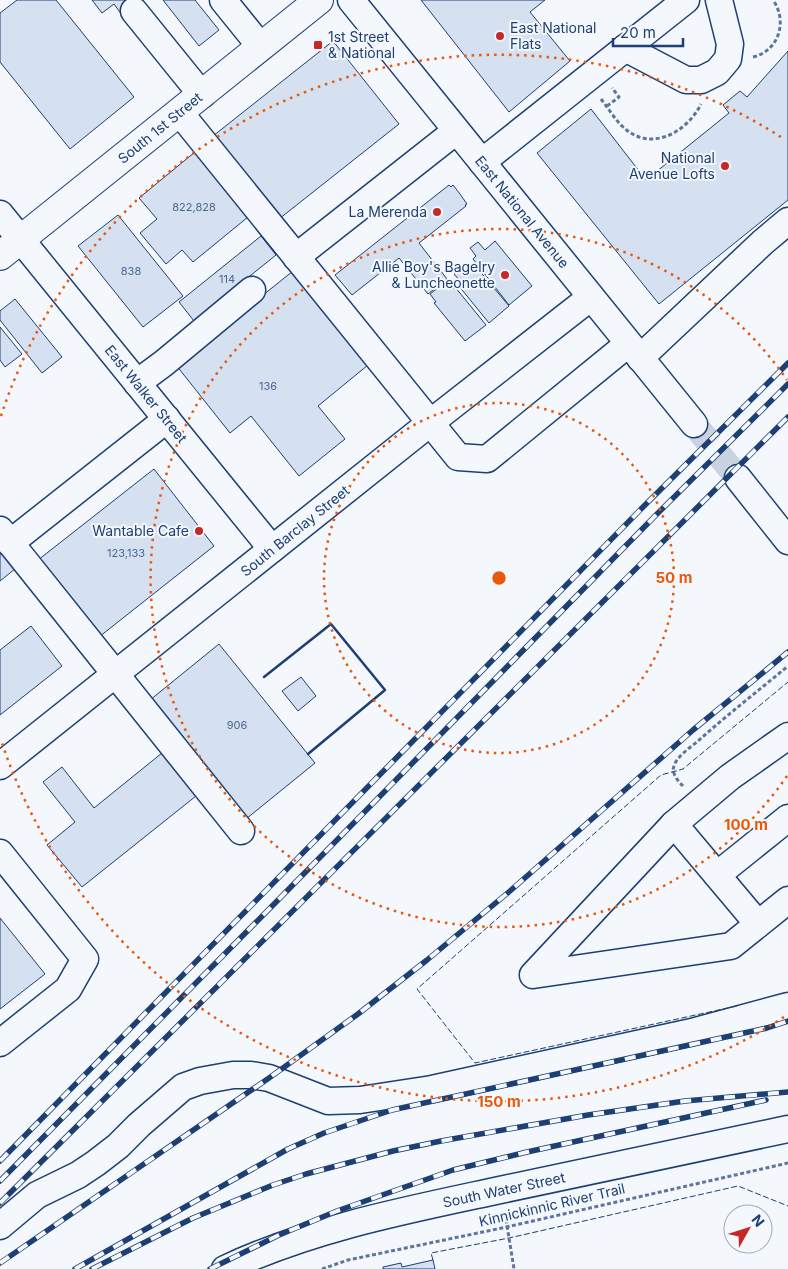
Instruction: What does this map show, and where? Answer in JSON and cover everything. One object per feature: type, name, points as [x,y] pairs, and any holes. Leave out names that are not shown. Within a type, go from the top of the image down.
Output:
[{"type":"main road","name":"South 1st Street","points":[[10,247],[319,0]]},
{"type":"street","points":[[223,0],[260,47]]},
{"type":"street","name":"East National Avenue","points":[[350,0],[694,424]]},
{"type":"street","points":[[482,162],[686,0]]},
{"type":"street","points":[[625,48],[686,80],[701,80],[717,72],[728,59],[730,44],[719,0]]},
{"type":"street","points":[[134,11],[202,95]]},
{"type":"street","points":[[180,113],[458,457],[487,458],[634,351],[788,221]]},
{"type":"street","points":[[296,256],[456,131]]},
{"type":"street","name":"East Walker Street","points":[[0,214],[10,247],[138,383],[272,549]]},
{"type":"street","points":[[138,383],[252,290]]},
{"type":"street","name":"South Barclay Street","points":[[0,766],[591,297]]},
{"type":"street","points":[[167,419],[5,536],[241,831]]},
{"type":"street","points":[[738,478],[788,541]]},
{"type":"street","points":[[788,736],[730,777],[674,824],[533,975],[731,946],[788,900]]},
{"type":"street","points":[[717,875],[788,818]]},
{"type":"street","points":[[674,824],[758,924]]},
{"type":"street","points":[[0,853],[85,959],[68,989],[0,1043]]},
{"type":"street","points":[[0,1226],[37,1195],[78,1175],[96,1163],[118,1146],[139,1125],[184,1087],[207,1079],[233,1075],[251,1075],[269,1078],[328,1101],[360,1100],[432,1088],[692,1032],[788,1006]]},
{"type":"street","name":"South Water Street","points":[[225,1269],[285,1244],[315,1234],[422,1207],[788,1129]]},
{"type":"path","points":[[745,61],[764,55],[781,37],[784,29],[784,17],[781,8],[774,0]]},
{"type":"path","points":[[596,94],[622,126],[631,133],[645,139],[672,134],[687,124],[698,111],[703,100]]},
{"type":"path","points":[[698,804],[677,780],[673,771],[674,765],[680,756],[712,728],[788,666]]},
{"type":"path","name":"Kinnickinnic River Trail","points":[[322,1269],[348,1260],[508,1227],[788,1163]]},
{"type":"path","points":[[502,1190],[514,1269]]},
{"type":"building","points":[[17,0],[56,0],[134,97],[70,149],[0,62],[0,13]]},
{"type":"building","points":[[92,0],[140,0],[122,15],[114,4],[102,13]]},
{"type":"building","points":[[163,0],[195,0],[219,30],[199,46]]},
{"type":"building","name":"East National Flats","points":[[421,0],[545,0],[530,12],[570,61],[509,112]]},
{"type":"building","points":[[333,41],[399,124],[279,219],[213,136]]},
{"type":"building","name":"National Avenue Lofts","points":[[788,51],[788,200],[659,304],[537,153],[591,109],[646,180],[729,113],[723,105],[740,91],[747,97]]},
{"type":"building","points":[[195,152],[248,217],[193,262],[182,250],[166,264],[140,233],[157,219],[139,198]]},
{"type":"building","points":[[449,185],[451,187],[453,185],[467,204],[466,206],[419,243],[447,279],[428,294],[399,258],[352,295],[335,275]]},
{"type":"building","points":[[118,215],[183,296],[143,327],[78,246]]},
{"type":"building","points":[[261,236],[276,255],[194,321],[179,302]]},
{"type":"building","points":[[495,241],[532,286],[509,305],[473,259],[476,256],[470,248],[478,242],[485,250]]},
{"type":"building","points":[[471,265],[475,271],[478,269],[509,306],[489,323],[458,285],[461,282],[454,274],[464,266],[467,268]]},
{"type":"building","points":[[293,271],[368,365],[318,406],[345,439],[299,476],[251,416],[230,433],[176,365]]},
{"type":"building","points":[[447,281],[453,289],[455,287],[486,325],[465,341],[434,303],[436,302],[430,294]]},
{"type":"building","points":[[15,299],[62,357],[42,373],[0,320],[0,311]]},
{"type":"building","points":[[0,327],[22,354],[5,367],[0,360]]},
{"type":"building","points":[[154,469],[214,546],[99,637],[38,560]]},
{"type":"building","points":[[0,550],[15,569],[0,581]]},
{"type":"building","points":[[31,626],[62,666],[0,715],[0,650]]},
{"type":"building","points":[[219,644],[315,763],[246,819],[150,700]]},
{"type":"building","points":[[301,677],[316,696],[298,711],[282,691]]},
{"type":"building","points":[[162,753],[196,796],[82,887],[47,845],[75,822],[43,782],[62,767],[94,808]]},
{"type":"building","points":[[0,918],[45,974],[0,1009]]},
{"type":"building","points":[[433,1260],[435,1269],[383,1269],[383,1267],[401,1263],[402,1267]]},
{"type":"tunnel","points":[[694,424],[738,478]]},
{"type":"railway","points":[[0,1161],[646,504],[788,363]]},
{"type":"railway","points":[[0,1181],[656,515],[788,384]]},
{"type":"railway","points":[[0,1203],[788,417]]},
{"type":"railway","points":[[0,1263],[269,1078],[358,1014],[510,891],[693,730],[788,652]]},
{"type":"railway","points":[[75,1269],[288,1149],[324,1133],[392,1110],[767,1028],[788,1021]]},
{"type":"railway","points":[[92,1269],[193,1218],[273,1185],[306,1174],[393,1151],[588,1115],[685,1101],[788,1092]]},
{"type":"railway","points":[[210,1269],[279,1235],[337,1211],[453,1170],[766,1100]]},
{"type":"fence","points":[[737,1006],[475,1063],[417,989],[661,775],[683,769],[788,682]]},
{"type":"fence","points":[[433,1260],[431,1253],[509,1238],[738,1186],[788,1206]]},
{"type":"wall","points":[[264,677],[331,624],[385,690],[308,754]]},
{"type":"place","name":"East National Flats","points":[[500,36]]},
{"type":"place","name":"1st Street & National","points":[[318,45]]},
{"type":"place","name":"National Avenue Lofts","points":[[725,166]]},
{"type":"place","name":"La Merenda","points":[[437,212]]},
{"type":"place","name":"Allie Boy's Bagelry & Luncheonette","points":[[505,275]]},
{"type":"place","name":"Wantable Cafe","points":[[199,531]]}]
